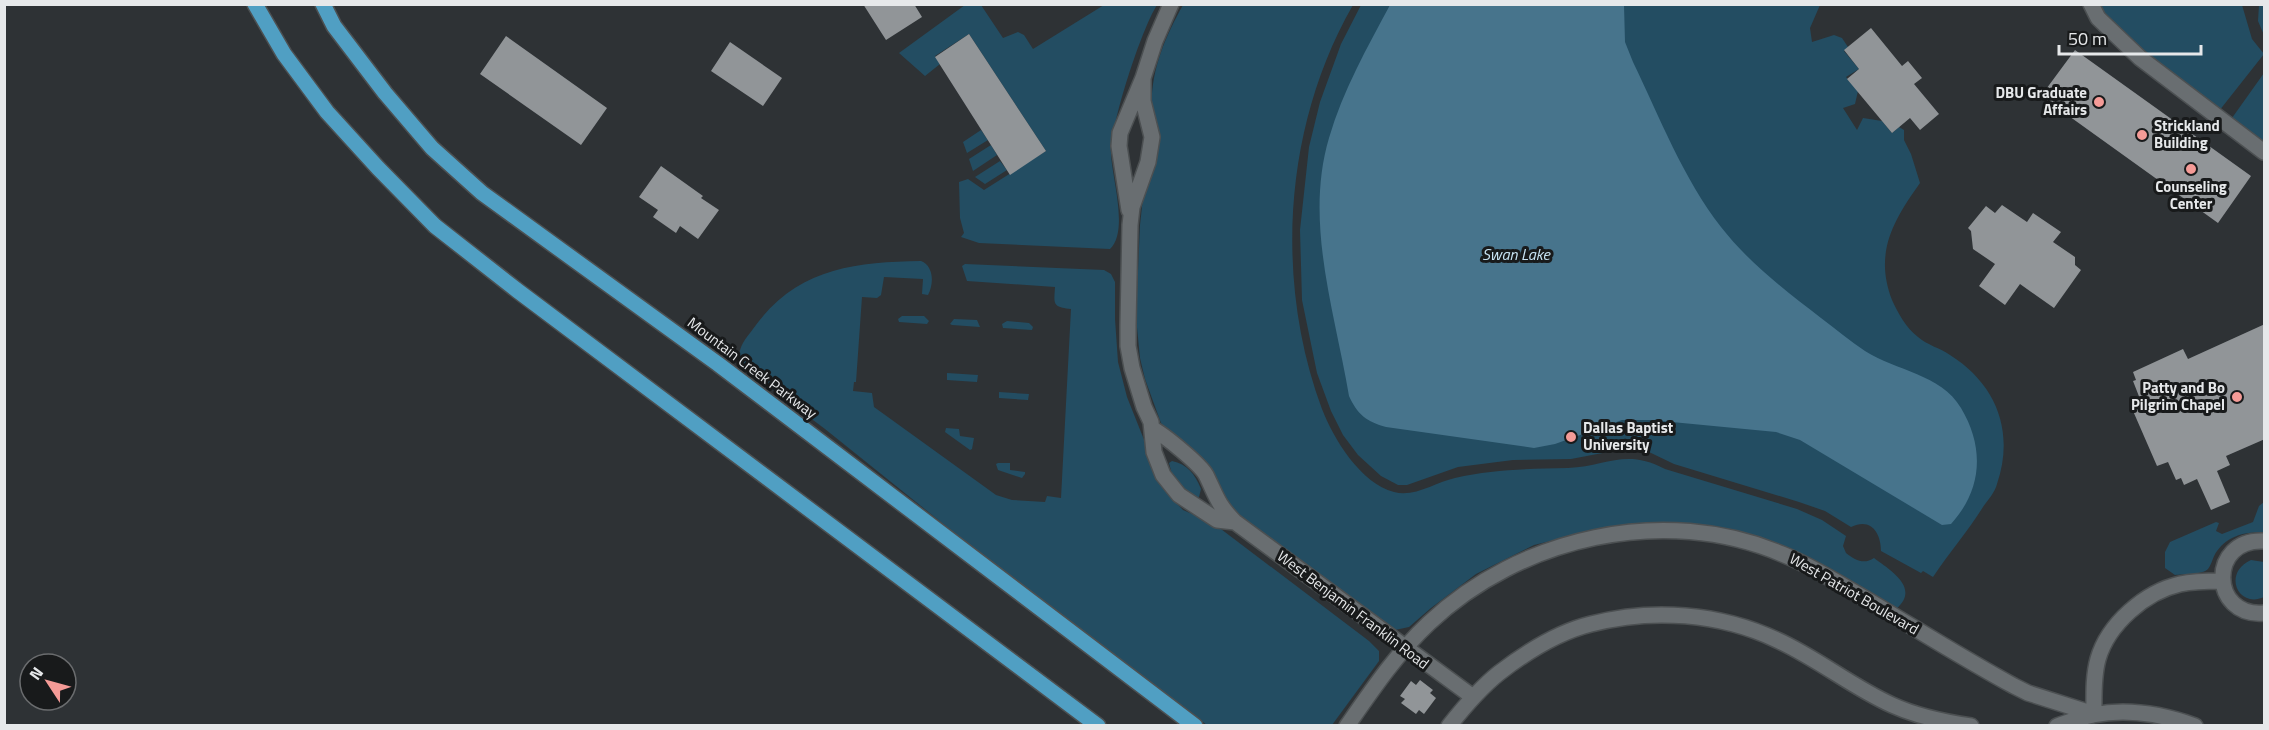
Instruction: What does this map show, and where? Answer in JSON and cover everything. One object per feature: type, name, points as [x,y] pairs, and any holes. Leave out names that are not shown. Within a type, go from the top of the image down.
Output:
[{"type":"main road","points":[[255,4],[284,54],[327,112],[435,226],[537,306],[1098,726]]},
{"type":"main road","name":"Mountain Creek Parkway","points":[[322,4],[334,26],[385,93],[432,148],[482,193],[718,364],[1195,726]]},
{"type":"street","name":"West Benjamin Franklin Road","points":[[1130,225],[1119,146],[1120,133],[1171,4]]},
{"type":"street","points":[[2094,11],[2163,77],[2265,152]]},
{"type":"street","name":"West Benjamin Franklin Road","points":[[1143,78],[1143,101],[1152,137],[1151,149],[1132,207],[1128,346],[1144,407],[1153,429],[1154,452],[1163,475],[1179,495],[1217,520],[1235,522]]},
{"type":"street","name":"West Benjamin Franklin Road","points":[[1153,429],[1165,435],[1175,447],[1201,468],[1215,498],[1235,522],[1473,697]]},
{"type":"street","name":"West Patriot Boulevard","points":[[1347,726],[1404,648],[1430,622],[1475,586],[1519,561],[1596,537],[1627,533],[1682,532],[1739,540],[1781,553],[1817,570],[2014,686],[2090,720]]},
{"type":"street","points":[[2265,541],[2255,540],[2244,543],[2234,550],[2227,559],[2222,581],[2233,603],[2255,614],[2265,613]]},
{"type":"street","points":[[2090,720],[2098,657],[2111,632],[2121,620],[2135,607],[2164,589],[2194,582],[2222,581]]},
{"type":"street","points":[[1449,726],[1473,697],[1499,673],[1522,657],[1589,624],[1658,615],[1714,619],[1760,632],[1806,655],[1892,705],[1937,719],[1971,726]]},
{"type":"street","name":"West Patriot Boulevard","points":[[2057,726],[2151,713],[2195,726]]},
{"type":"shaded area","points":[[2099,4],[2242,5],[2252,39],[2264,54],[2219,111],[2141,51],[2099,8]]},
{"type":"shaded area","points":[[965,5],[981,5],[1003,38],[1018,32],[1024,35],[1033,49],[1104,5],[1157,5],[1135,56],[1112,141],[1111,154],[1119,217],[1116,241],[1110,249],[979,243],[961,237],[964,233],[960,218],[959,182],[968,179],[984,190],[1046,151],[969,34],[935,56],[940,64],[925,76],[899,53]]},
{"type":"shaded area","points":[[1183,5],[1353,5],[1330,52],[1312,101],[1300,152],[1294,204],[1293,256],[1297,308],[1307,360],[1322,409],[1341,446],[1370,480],[1394,492],[1409,493],[1455,478],[1483,473],[1582,467],[1616,460],[1639,460],[1797,509],[1822,520],[1846,536],[1843,546],[1849,556],[1863,561],[1874,558],[1895,574],[1904,587],[1903,601],[1896,609],[1798,553],[1762,539],[1715,528],[1671,524],[1612,526],[1534,545],[1476,574],[1409,627],[1395,630],[1237,513],[1161,423],[1140,358],[1136,317],[1140,225],[1153,85],[1159,57]]},
{"type":"shaded area","name":"Swan Lake","points":[[1361,5],[1820,5],[1810,28],[1812,42],[1834,35],[1842,38],[1848,47],[1844,51],[1859,69],[1846,77],[1858,91],[1855,104],[1843,108],[1857,130],[1863,118],[1882,121],[1892,133],[1899,127],[1904,130],[1904,140],[1920,183],[1902,211],[1889,238],[1885,267],[1892,300],[1903,320],[1914,333],[1925,342],[1950,355],[1979,380],[1998,410],[2002,428],[2004,446],[2002,464],[1995,490],[1933,577],[1881,551],[1877,533],[1869,525],[1858,524],[1851,527],[1825,511],[1674,464],[1649,452],[1613,451],[1571,459],[1513,460],[1458,467],[1407,485],[1398,485],[1381,476],[1358,455],[1343,435],[1331,411],[1317,373],[1302,300],[1300,230],[1309,147],[1320,102],[1341,44]]},
{"type":"shaded area","points":[[2259,5],[2264,5],[2264,35],[2258,21]]},
{"type":"shaded area","points":[[2264,73],[2264,142],[2232,118]]},
{"type":"shaded area","points":[[981,130],[988,140],[967,153],[963,142]]},
{"type":"shaded area","points":[[991,145],[997,155],[973,171],[969,159]]},
{"type":"shaded area","points":[[1000,161],[1007,170],[985,184],[975,177]]},
{"type":"shaded area","points":[[921,261],[931,271],[931,286],[928,295],[922,294],[923,279],[884,277],[881,295],[877,298],[862,297],[856,382],[854,382],[853,391],[872,393],[874,407],[996,495],[1012,500],[1045,502],[1047,496],[1061,498],[1071,309],[1057,306],[1054,297],[1055,287],[967,281],[962,266],[965,264],[1104,270],[1111,274],[1115,282],[1118,362],[1127,397],[1164,490],[1183,510],[1213,523],[1369,641],[1379,651],[1379,661],[1332,725],[1207,725],[1058,616],[825,429],[741,366],[740,351],[743,342],[753,329],[769,309],[787,293],[807,281],[849,267]]},
{"type":"shaded area","points":[[902,316],[924,316],[929,321],[927,324],[899,322],[898,319]]},
{"type":"shaded area","points":[[954,319],[977,320],[980,327],[950,324]]},
{"type":"shaded area","points":[[1007,321],[1029,323],[1033,327],[1032,330],[1003,328],[1002,324]]},
{"type":"shaded area","points":[[947,373],[978,375],[977,382],[947,380]]},
{"type":"shaded area","points":[[999,392],[1029,394],[1028,400],[999,398]]},
{"type":"shaded area","points":[[946,428],[959,429],[960,436],[974,438],[972,449],[970,450],[945,432]]},
{"type":"shaded area","points":[[1172,461],[1186,467],[1193,474],[1201,489],[1199,497],[1193,497],[1174,482],[1169,463]]},
{"type":"shaded area","points":[[1010,463],[1010,470],[1025,472],[1025,474],[1022,478],[998,470],[996,464]]},
{"type":"shaded area","points":[[2264,502],[2264,532],[2244,534],[2227,541],[2205,571],[2175,575],[2165,568],[2165,552],[2170,542],[2216,522],[2219,523],[2216,531],[2222,534],[2253,522],[2259,506]]},
{"type":"shaded area","points":[[2251,560],[2264,562],[2264,597],[2247,598],[2237,588],[2237,573]]},
{"type":"water","name":"Swan Lake","points":[[1390,5],[1624,5],[1625,42],[1633,62],[1684,168],[1721,227],[1768,276],[1854,343],[1877,358],[1930,380],[1952,397],[1961,408],[1974,438],[1977,468],[1969,497],[1951,524],[1942,525],[1800,440],[1776,432],[1651,420],[1622,420],[1555,444],[1534,448],[1386,427],[1373,423],[1363,416],[1355,408],[1349,396],[1324,267],[1320,202],[1322,170],[1329,138],[1341,103]]},
{"type":"building","points":[[863,4],[914,4],[922,17],[886,40]]},
{"type":"building","points":[[1871,28],[1902,66],[1908,61],[1922,78],[1914,84],[1939,114],[1920,130],[1910,118],[1892,133],[1847,79],[1859,69],[1844,50]]},
{"type":"building","points":[[969,34],[1046,151],[1010,175],[935,57]]},
{"type":"building","points":[[506,36],[607,108],[581,145],[480,74]]},
{"type":"building","points":[[730,42],[782,78],[763,106],[711,71]]},
{"type":"building","points":[[2075,50],[2251,176],[2218,223],[2041,96]]},
{"type":"building","points":[[661,166],[719,210],[698,239],[680,226],[676,233],[653,217],[658,210],[639,197]]},
{"type":"building","points":[[2002,205],[2027,222],[2033,213],[2061,232],[2053,242],[2075,257],[2075,265],[2081,270],[2054,308],[2020,284],[2005,305],[1979,286],[1995,264],[1973,249],[1971,231],[1968,228],[1986,206],[1995,213]]},
{"type":"building","points":[[2265,324],[2265,439],[2226,456],[2230,465],[2217,471],[2230,502],[2211,510],[2197,479],[2184,485],[2181,478],[2176,480],[2168,462],[2157,466],[2130,404],[2140,399],[2133,381],[2136,380],[2133,372],[2183,349],[2188,359]]},
{"type":"building","points":[[1420,680],[1433,690],[1430,693],[1436,698],[1424,714],[1419,710],[1416,714],[1401,703],[1405,699],[1400,696],[1411,681],[1416,685]]},
{"type":"place","name":"DBU Graduate Affairs","points":[[2099,102]]},
{"type":"place","name":"Strickland Building","points":[[2142,135]]},
{"type":"place","name":"Counseling Center","points":[[2191,169]]},
{"type":"place","name":"Patty and Bo Pilgrim Chapel","points":[[2237,397]]},
{"type":"place","name":"Dallas Baptist University","points":[[1571,437]]}]
